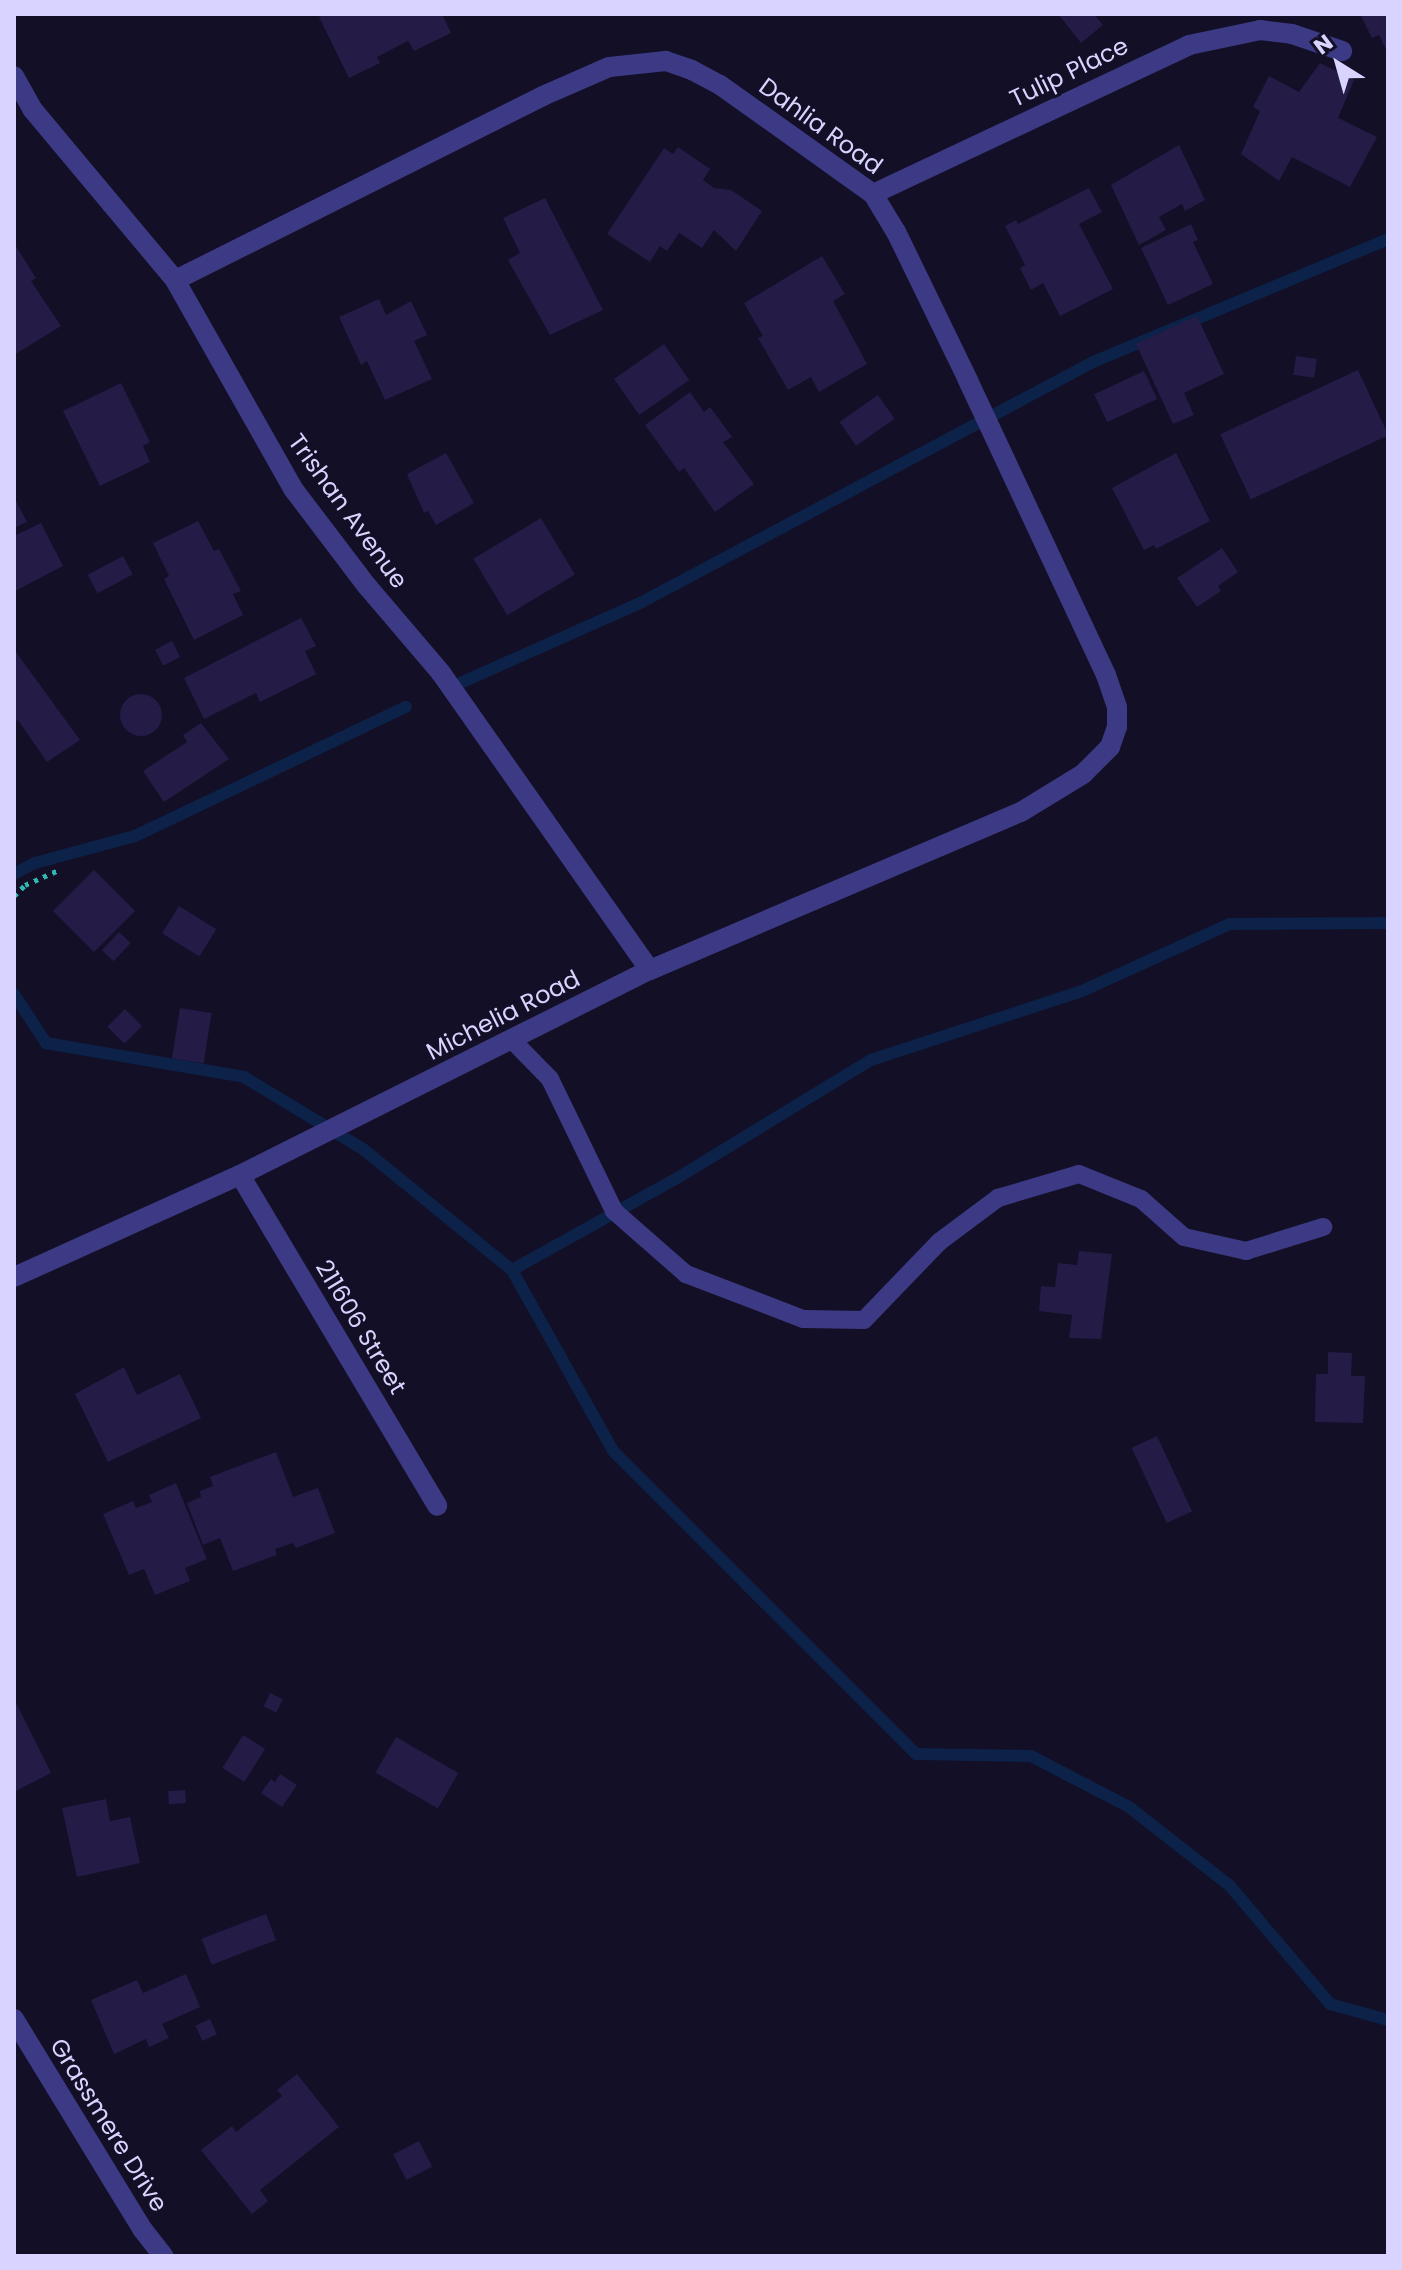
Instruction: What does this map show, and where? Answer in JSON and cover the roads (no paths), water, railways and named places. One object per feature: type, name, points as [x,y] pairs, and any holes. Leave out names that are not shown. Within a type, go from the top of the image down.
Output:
[{"type":"street","name":"Tulip Place","points":[[873,194],[1189,45],[1260,30],[1292,34],[1342,51]]},
{"type":"street","name":"Dahlia Road","points":[[175,280],[543,96],[609,67],[666,61],[720,85],[873,194],[896,232],[1106,675],[1117,707],[1117,727],[1110,747],[1083,774],[1021,812]]},
{"type":"street","name":"Trishan Avenue","points":[[14,76],[33,110],[175,280],[203,324],[243,402],[294,490],[367,586],[441,673],[650,970]]},
{"type":"street","name":"Michelia Road","points":[[14,1277],[240,1175],[650,970],[1021,812]]},
{"type":"street","name":"211606 Street","points":[[240,1175],[437,1506]]},
{"type":"street","name":"Grassmere Drive","points":[[14,2019],[143,2230],[163,2256]]},
{"type":"lane","points":[[512,1040],[550,1079],[614,1211],[686,1274],[803,1319],[864,1320],[939,1242],[998,1198],[1079,1174],[1141,1199],[1184,1237],[1246,1251],[1323,1227]]},
{"type":"waterway","points":[[458,684],[642,602],[1093,362],[1388,239]]},
{"type":"waterway","points":[[14,874],[35,863],[135,836],[406,707]]},
{"type":"waterway","points":[[512,1270],[679,1177],[871,1060],[1082,991],[1230,924],[1388,923]]},
{"type":"waterway","points":[[14,994],[46,1043],[244,1077],[363,1149],[512,1270],[613,1451],[916,1754],[1031,1756],[1129,1807],[1230,1886],[1330,2004],[1388,2020]]}]
